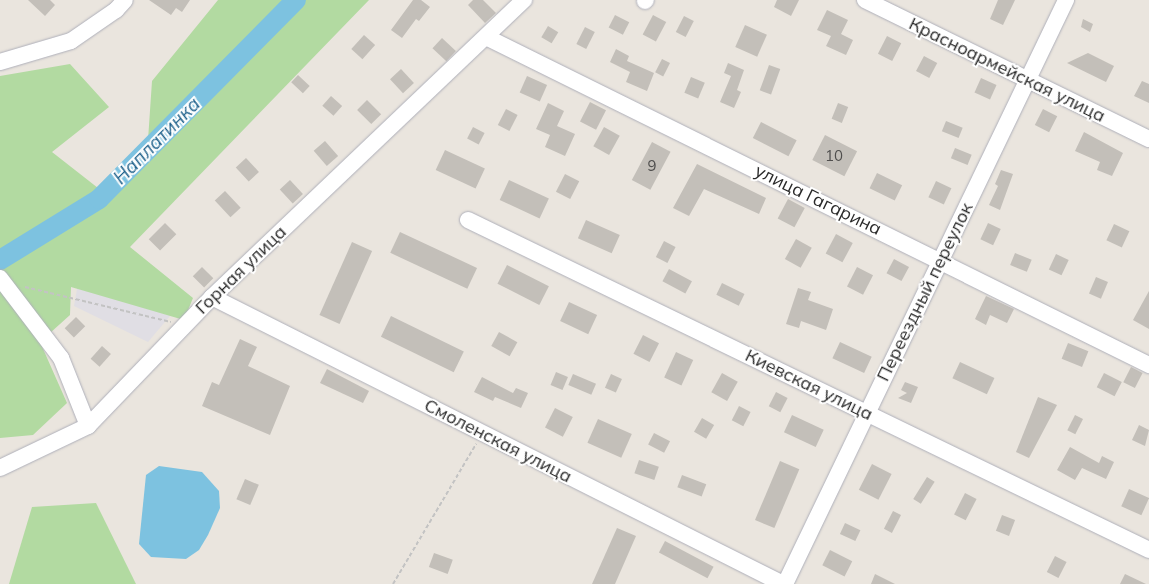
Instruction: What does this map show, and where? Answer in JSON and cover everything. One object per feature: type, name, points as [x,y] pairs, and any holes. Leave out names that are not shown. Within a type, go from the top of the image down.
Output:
[{"type":"street","points":[[0,62],[71,41],[116,10],[125,0]]},
{"type":"street","name":"Горная улица","points":[[88,426],[212,298],[524,0]]},
{"type":"street","name":"Красноармейская улица","points":[[865,0],[1027,81],[1149,139]]},
{"type":"street","name":"Переездный переулок","points":[[784,584],[1066,0]]},
{"type":"street","name":"улица Гагарина","points":[[486,37],[1149,364]]},
{"type":"street","name":"Киевская улица","points":[[468,220],[1149,550]]},
{"type":"street","points":[[0,468],[88,426],[61,358],[1,280]]},
{"type":"street","name":"Смоленская улица","points":[[212,298],[784,584]]},
{"type":"street","points":[[80,406],[118,395]]},
{"type":"path","points":[[1,280],[185,325]]},
{"type":"path","points":[[393,584],[482,433]]},
{"type":"shaded area","points":[[79,278],[181,303],[148,342],[74,306]]},
{"type":"green space","points":[[218,0],[369,0],[130,247],[193,298],[184,320],[71,287],[70,315],[40,342],[67,403],[33,435],[0,438],[0,76],[70,64],[109,107],[52,152],[98,188],[148,140],[152,81]]},
{"type":"green space","points":[[96,503],[136,584],[9,584],[32,507]]},
{"type":"water","points":[[159,466],[202,472],[219,491],[220,508],[208,535],[199,550],[186,559],[151,557],[139,544],[146,475]]},
{"type":"building","points":[[28,0],[50,0],[55,5],[45,16]]},
{"type":"building","points":[[149,0],[190,0],[182,12],[176,8],[171,15]]},
{"type":"building","points":[[413,0],[421,0],[430,7],[419,21],[416,19],[402,38],[391,30]]},
{"type":"building","points":[[473,0],[483,0],[496,13],[485,23],[468,5]]},
{"type":"building","points":[[777,0],[799,0],[791,16],[774,7]]},
{"type":"building","points":[[998,0],[1015,0],[1003,25],[990,19]]},
{"type":"building","points":[[827,10],[848,20],[841,34],[853,40],[846,55],[826,46],[831,36],[817,30]]},
{"type":"building","points":[[615,15],[629,22],[623,35],[609,27]]},
{"type":"building","points":[[653,15],[666,22],[656,41],[643,34]]},
{"type":"building","points":[[684,16],[694,21],[686,37],[676,32]]},
{"type":"building","points":[[1083,19],[1093,24],[1090,32],[1081,27]]},
{"type":"building","points":[[745,25],[767,35],[757,57],[735,47]]},
{"type":"building","points":[[548,26],[558,32],[552,43],[541,37]]},
{"type":"building","points":[[585,27],[595,32],[586,49],[576,44]]},
{"type":"building","points":[[364,35],[375,45],[362,59],[351,49]]},
{"type":"building","points":[[887,36],[901,43],[892,61],[878,54]]},
{"type":"building","points":[[442,38],[456,51],[446,61],[432,48]]},
{"type":"building","points":[[616,49],[629,56],[627,61],[654,73],[647,91],[626,82],[630,72],[610,62]]},
{"type":"building","points":[[1088,53],[1114,66],[1106,82],[1067,63]]},
{"type":"building","points":[[924,56],[937,63],[929,78],[916,71]]},
{"type":"building","points":[[662,59],[670,63],[663,76],[655,72]]},
{"type":"building","points":[[728,63],[744,70],[737,90],[741,92],[734,108],[720,102],[731,76],[724,73]]},
{"type":"building","points":[[769,65],[780,69],[771,94],[760,90]]},
{"type":"building","points":[[401,69],[414,83],[403,93],[390,79]]},
{"type":"building","points":[[298,75],[310,86],[303,93],[291,82]]},
{"type":"building","points":[[527,76],[547,85],[540,101],[520,92]]},
{"type":"building","points":[[691,77],[705,83],[698,99],[684,93]]},
{"type":"building","points":[[981,78],[997,85],[990,100],[974,93]]},
{"type":"building","points":[[1142,81],[1149,84],[1149,103],[1134,96]]},
{"type":"building","points":[[331,96],[342,106],[333,116],[322,106]]},
{"type":"building","points":[[367,100],[381,114],[371,124],[357,110]]},
{"type":"building","points":[[590,102],[606,110],[596,130],[580,122]]},
{"type":"building","points":[[548,103],[564,111],[557,126],[575,134],[565,156],[545,147],[550,135],[536,129]]},
{"type":"building","points":[[838,103],[848,107],[842,123],[832,119]]},
{"type":"building","points":[[506,109],[518,115],[509,131],[498,125]]},
{"type":"building","points":[[1043,109],[1057,116],[1049,132],[1035,125]]},
{"type":"building","points":[[946,121],[963,128],[959,138],[942,131]]},
{"type":"building","points":[[761,122],[797,140],[788,156],[753,138]]},
{"type":"building","points":[[473,127],[485,133],[479,144],[467,139]]},
{"type":"building","points":[[604,127],[620,136],[609,155],[593,146]]},
{"type":"building","points":[[1084,132],[1123,153],[1112,176],[1097,170],[1100,162],[1075,151]]},
{"type":"building","points":[[825,135],[857,151],[844,176],[812,160]]},
{"type":"building","points":[[325,141],[338,156],[327,166],[314,151]]},
{"type":"building","points":[[652,142],[671,152],[650,190],[632,180]]},
{"type":"building","points":[[955,148],[972,155],[968,165],[951,158]]},
{"type":"building","points":[[445,150],[485,169],[476,189],[436,170]]},
{"type":"building","points":[[246,158],[259,172],[249,181],[236,168]]},
{"type":"building","points":[[697,164],[766,198],[759,214],[704,189],[689,216],[673,208]]},
{"type":"building","points":[[1001,170],[1013,174],[1000,210],[989,205],[998,186],[995,184]]},
{"type":"building","points":[[877,173],[902,185],[895,201],[870,188]]},
{"type":"building","points":[[565,174],[579,181],[570,199],[556,192]]},
{"type":"building","points":[[290,180],[303,194],[293,203],[280,190]]},
{"type":"building","points":[[509,180],[549,199],[540,219],[500,200]]},
{"type":"building","points":[[936,181],[951,188],[944,204],[928,197]]},
{"type":"building","points":[[225,191],[241,208],[230,217],[215,201]]},
{"type":"building","points":[[788,199],[805,208],[794,227],[778,218]]},
{"type":"building","points":[[586,220],[620,235],[612,253],[578,238]]},
{"type":"building","points":[[165,223],[176,234],[160,251],[149,239]]},
{"type":"building","points":[[988,223],[1001,229],[993,245],[980,239]]},
{"type":"building","points":[[1114,224],[1129,231],[1122,247],[1106,240]]},
{"type":"building","points":[[400,232],[477,268],[467,289],[390,253]]},
{"type":"building","points":[[836,234],[853,243],[842,262],[826,253]]},
{"type":"building","points":[[796,239],[812,248],[801,268],[785,259]]},
{"type":"building","points":[[664,241],[676,247],[667,263],[656,257]]},
{"type":"building","points":[[352,242],[372,251],[340,324],[319,315]]},
{"type":"building","points":[[1015,253],[1032,260],[1027,272],[1010,265]]},
{"type":"building","points":[[1056,254],[1069,260],[1062,275],[1049,269]]},
{"type":"building","points":[[894,259],[909,267],[901,281],[886,273]]},
{"type":"building","points":[[507,265],[549,286],[539,305],[497,284]]},
{"type":"building","points":[[202,267],[213,278],[204,288],[193,276]]},
{"type":"building","points":[[857,267],[873,275],[863,295],[847,287]]},
{"type":"building","points":[[669,269],[692,281],[685,294],[662,281]]},
{"type":"building","points":[[1096,277],[1108,282],[1101,299],[1089,294]]},
{"type":"building","points":[[722,283],[744,294],[739,306],[716,295]]},
{"type":"building","points":[[798,288],[811,292],[808,300],[833,309],[826,330],[801,321],[799,328],[786,324]]},
{"type":"building","points":[[1149,291],[1149,329],[1133,320]]},
{"type":"building","points":[[986,296],[1014,309],[1007,323],[990,315],[986,325],[975,319]]},
{"type":"building","points":[[569,302],[597,315],[588,334],[560,321]]},
{"type":"building","points":[[391,316],[464,352],[454,372],[381,337]]},
{"type":"building","points":[[76,317],[85,326],[74,338],[65,328]]},
{"type":"building","points":[[499,332],[517,342],[510,356],[491,346]]},
{"type":"building","points":[[643,335],[659,343],[650,362],[633,354]]},
{"type":"building","points":[[240,339],[257,347],[248,366],[290,386],[270,435],[202,406],[212,382],[219,385]]},
{"type":"building","points":[[840,342],[872,357],[864,373],[832,358]]},
{"type":"building","points":[[1068,343],[1088,351],[1082,367],[1062,359]]},
{"type":"building","points":[[102,346],[111,354],[100,367],[91,359]]},
{"type":"building","points":[[676,352],[693,360],[681,385],[664,377]]},
{"type":"building","points":[[960,362],[994,378],[987,394],[952,378]]},
{"type":"building","points":[[1131,367],[1143,373],[1135,388],[1123,382]]},
{"type":"building","points":[[327,369],[369,391],[363,403],[320,383]]},
{"type":"building","points":[[556,372],[568,377],[562,390],[551,385]]},
{"type":"building","points":[[722,373],[738,382],[727,401],[711,392]]},
{"type":"building","points":[[1104,373],[1122,382],[1115,396],[1097,387]]},
{"type":"building","points":[[573,374],[596,384],[591,395],[568,385]]},
{"type":"building","points":[[611,374],[622,379],[616,393],[605,388]]},
{"type":"building","points":[[482,377],[513,393],[516,388],[528,393],[521,408],[495,397],[493,401],[474,392]]},
{"type":"building","points":[[905,382],[918,387],[911,403],[898,398],[907,393],[901,390]]},
{"type":"building","points":[[776,392],[788,398],[780,412],[769,406]]},
{"type":"building","points":[[1038,397],[1057,405],[1029,458],[1016,452]]},
{"type":"building","points":[[739,406],[751,412],[743,426],[732,420]]},
{"type":"building","points":[[555,408],[573,417],[563,437],[545,428]]},
{"type":"building","points":[[792,415],[824,430],[816,447],[784,432]]},
{"type":"building","points":[[1075,415],[1083,419],[1075,434],[1067,430]]},
{"type":"building","points":[[702,418],[714,425],[706,439],[694,432]]},
{"type":"building","points":[[598,419],[632,434],[621,458],[587,443]]},
{"type":"building","points":[[1139,425],[1149,430],[1145,446],[1132,440]]},
{"type":"building","points":[[654,433],[670,441],[664,453],[648,445]]},
{"type":"building","points":[[1070,447],[1099,463],[1102,456],[1114,462],[1106,479],[1082,468],[1075,480],[1057,470]]},
{"type":"building","points":[[639,460],[659,467],[654,480],[634,473]]},
{"type":"building","points":[[780,461],[799,469],[774,528],[755,520]]},
{"type":"building","points":[[872,464],[892,474],[878,500],[859,490]]},
{"type":"building","points":[[682,475],[706,484],[702,496],[677,487]]},
{"type":"building","points":[[927,477],[935,482],[921,504],[913,499]]},
{"type":"building","points":[[245,479],[259,485],[250,505],[236,499]]},
{"type":"building","points":[[1129,489],[1149,498],[1141,515],[1121,506]]},
{"type":"building","points":[[965,493],[977,499],[966,520],[954,514]]},
{"type":"building","points":[[893,511],[901,515],[892,533],[884,529]]},
{"type":"building","points":[[1002,515],[1015,520],[1009,536],[996,531]]},
{"type":"building","points":[[845,523],[860,530],[855,541],[840,534]]},
{"type":"building","points":[[617,528],[636,536],[615,584],[592,584]]},
{"type":"building","points":[[665,541],[714,567],[707,578],[659,552]]},
{"type":"building","points":[[830,550],[852,561],[845,576],[822,565]]},
{"type":"building","points":[[434,553],[453,560],[448,574],[429,567]]},
{"type":"building","points":[[1055,556],[1067,562],[1058,578],[1047,572]]},
{"type":"building","points":[[875,574],[895,584],[871,584]]},
{"type":"building","points":[[1125,574],[1146,584],[1120,584]]},
{"type":"waterway","name":"Наплатинка","points":[[0,260],[99,199],[296,0]]}]
